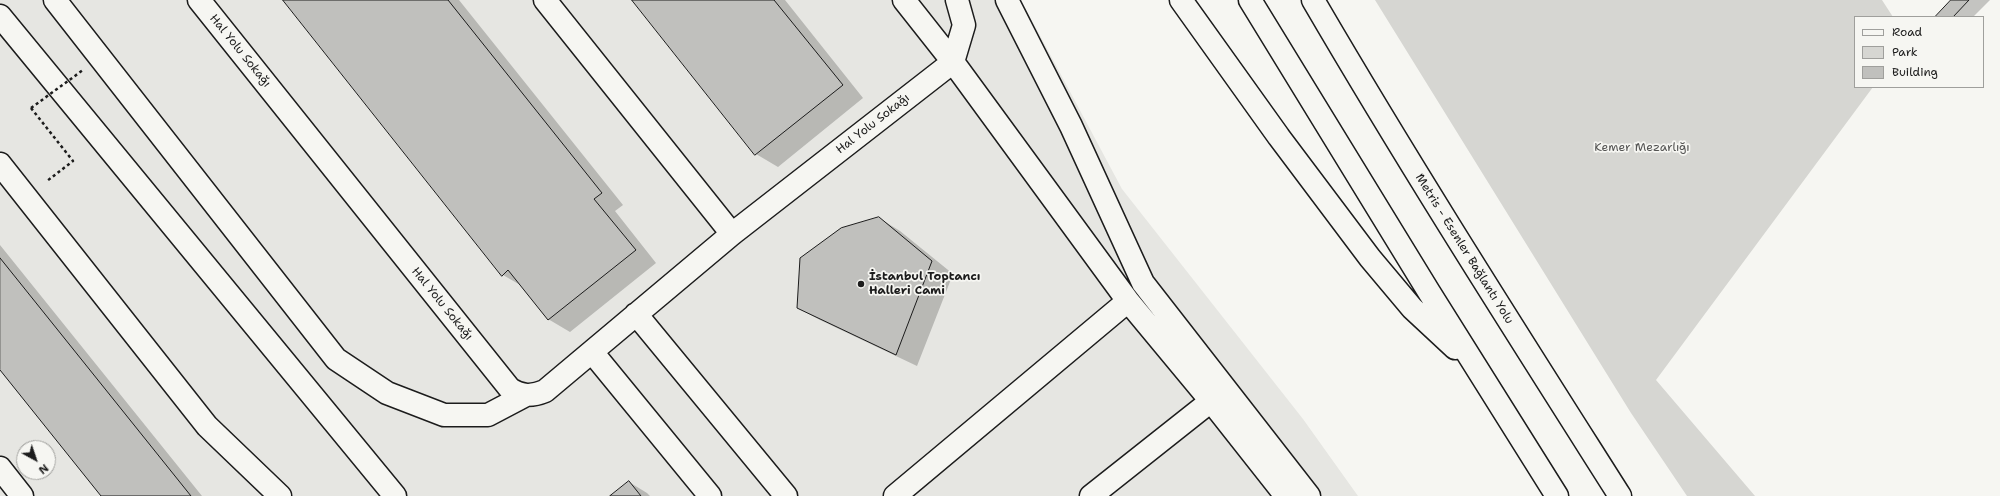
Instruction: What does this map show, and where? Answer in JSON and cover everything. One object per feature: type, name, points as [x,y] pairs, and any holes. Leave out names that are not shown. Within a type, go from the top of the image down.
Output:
[{"type":"main road","points":[[55,0],[336,359],[387,393],[444,415],[488,415],[526,395]]},
{"type":"main road","name":"Hal Yolu Sokağı","points":[[199,0],[510,389],[517,394],[526,395],[536,395],[545,391],[732,234],[953,62]]},
{"type":"main road","points":[[545,0],[732,234]]},
{"type":"main road","points":[[904,0],[953,62],[1128,301],[1211,401],[1286,496]]},
{"type":"main road","points":[[953,62],[964,25],[957,0]]},
{"type":"main road","points":[[1007,0],[1071,126],[1143,283],[1309,496]]},
{"type":"main road","points":[[1181,0],[1279,137],[1370,258],[1412,308],[1476,368]]},
{"type":"main road","points":[[1250,0],[1476,368],[1557,496]]},
{"type":"main road","name":"Metris - Esenler Bağlantı Yolu","points":[[1313,0],[1372,100],[1464,249],[1620,496]]},
{"type":"main road","points":[[0,16],[395,496]]},
{"type":"main road","points":[[0,164],[206,426],[280,496]]},
{"type":"main road","points":[[895,496],[1128,301]]},
{"type":"main road","points":[[636,314],[786,496]]},
{"type":"main road","points":[[592,352],[710,496]]},
{"type":"main road","points":[[1091,496],[1211,401]]},
{"type":"main road","points":[[0,468],[22,496]]},
{"type":"path","points":[[27,198],[73,161],[31,108],[83,70]]},
{"type":"shaded area","points":[[0,0],[1021,0],[1122,189],[1303,419],[1358,496],[0,496]]},
{"type":"green space","name":"Kemer Mezarlığı","points":[[1375,0],[1882,0],[1892,16],[1854,16],[1854,88],[1872,88],[1656,380],[1755,496],[1687,496],[1631,413]]},
{"type":"building","points":[[283,0],[448,0],[602,193],[594,199],[636,250],[548,320],[508,270],[502,276]]},
{"type":"building","points":[[632,0],[774,0],[843,85],[755,155]]},
{"type":"building","points":[[1951,0],[1969,0],[1954,16],[1936,16]]},
{"type":"building","name":"İstanbul Toptancı Halleri Cami","points":[[879,217],[932,261],[896,355],[797,308],[800,258],[841,228]]},
{"type":"building","points":[[0,258],[191,496],[101,496],[0,370]]},
{"type":"building","points":[[629,481],[641,496],[610,496]]},
{"type":"place","name":"İstanbul Toptancı Halleri Cami","points":[[861,284]]}]
